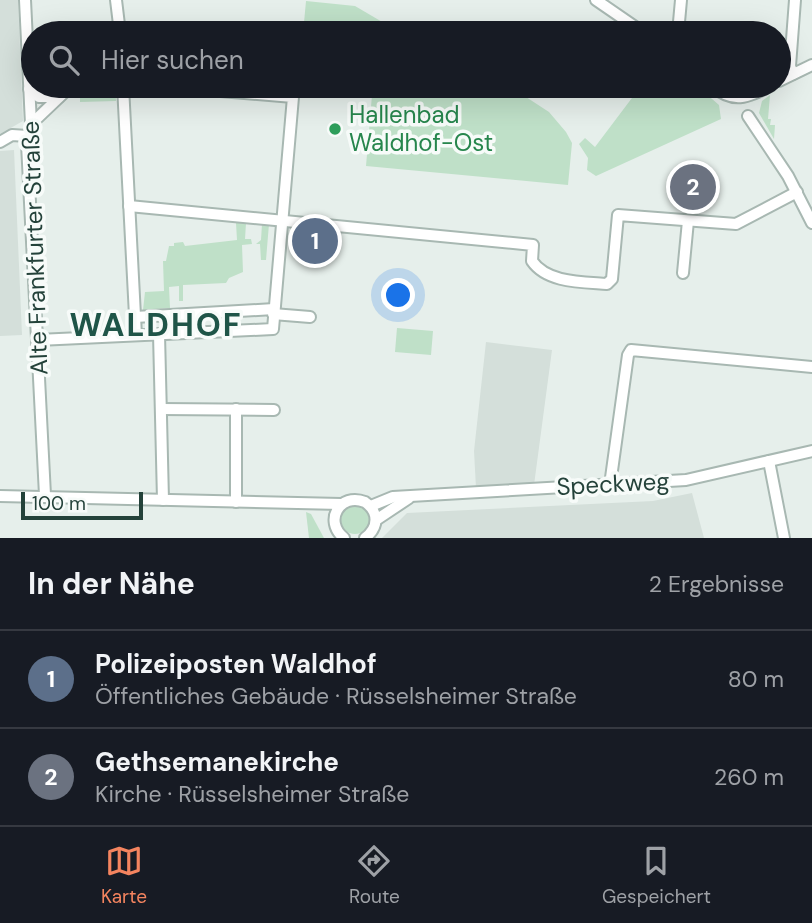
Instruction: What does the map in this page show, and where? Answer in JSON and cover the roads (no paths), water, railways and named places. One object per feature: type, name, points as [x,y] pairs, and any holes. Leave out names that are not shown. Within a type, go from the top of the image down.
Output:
[{"type":"street","name":"Alte Frankfurter Straße","points":[[25,0],[26,21]]},
{"type":"street","points":[[596,0],[609,4],[630,21]]},
{"type":"street","points":[[679,21],[681,0]]},
{"type":"street","points":[[791,53],[795,0]]},
{"type":"street","points":[[113,21],[116,3]]},
{"type":"street","points":[[116,3],[118,21]]},
{"type":"street","points":[[791,69],[793,74],[812,65]]},
{"type":"street","name":"Alte Frankfurter Straße","points":[[30,98],[31,124],[27,136],[45,495]]},
{"type":"street","points":[[31,124],[58,98]]},
{"type":"street","points":[[124,98],[136,335]]},
{"type":"street","points":[[38,340],[272,329],[293,98]]},
{"type":"street","points":[[748,116],[797,192],[812,223]]},
{"type":"street","points":[[0,142],[12,135],[27,136]]},
{"type":"street","points":[[129,206],[533,245],[532,261],[537,269],[556,278],[607,284],[612,279],[618,215],[736,224],[797,192]]},
{"type":"street","points":[[683,274],[688,221]]},
{"type":"street","points":[[135,317],[273,312],[310,317]]},
{"type":"street","points":[[159,334],[163,500]]},
{"type":"street","points":[[611,485],[631,349],[812,367]]},
{"type":"street","points":[[161,409],[274,410]]},
{"type":"street","points":[[236,410],[236,502]]},
{"type":"street","name":"Speckweg","points":[[0,496],[341,504],[359,499],[370,506],[393,497],[686,480],[812,451]]},
{"type":"street","points":[[769,461],[784,538]]},
{"type":"street","points":[[365,538],[372,532],[376,520],[411,496]]},
{"type":"street","points":[[312,503],[334,517],[342,537]]},
{"type":"street","points":[[334,517],[341,504]]},
{"type":"street","points":[[370,506],[376,520]]},
{"type":"place","name":"Hallenbad Waldhof-Ost","points":[[335,129]]},
{"type":"place","name":"Gethsemanekirche","points":[[693,187]]},
{"type":"place","name":"Polizeiposten Waldhof","points":[[315,241]]},
{"type":"district","name":"WALDHOF","points":[[156,325]]}]
